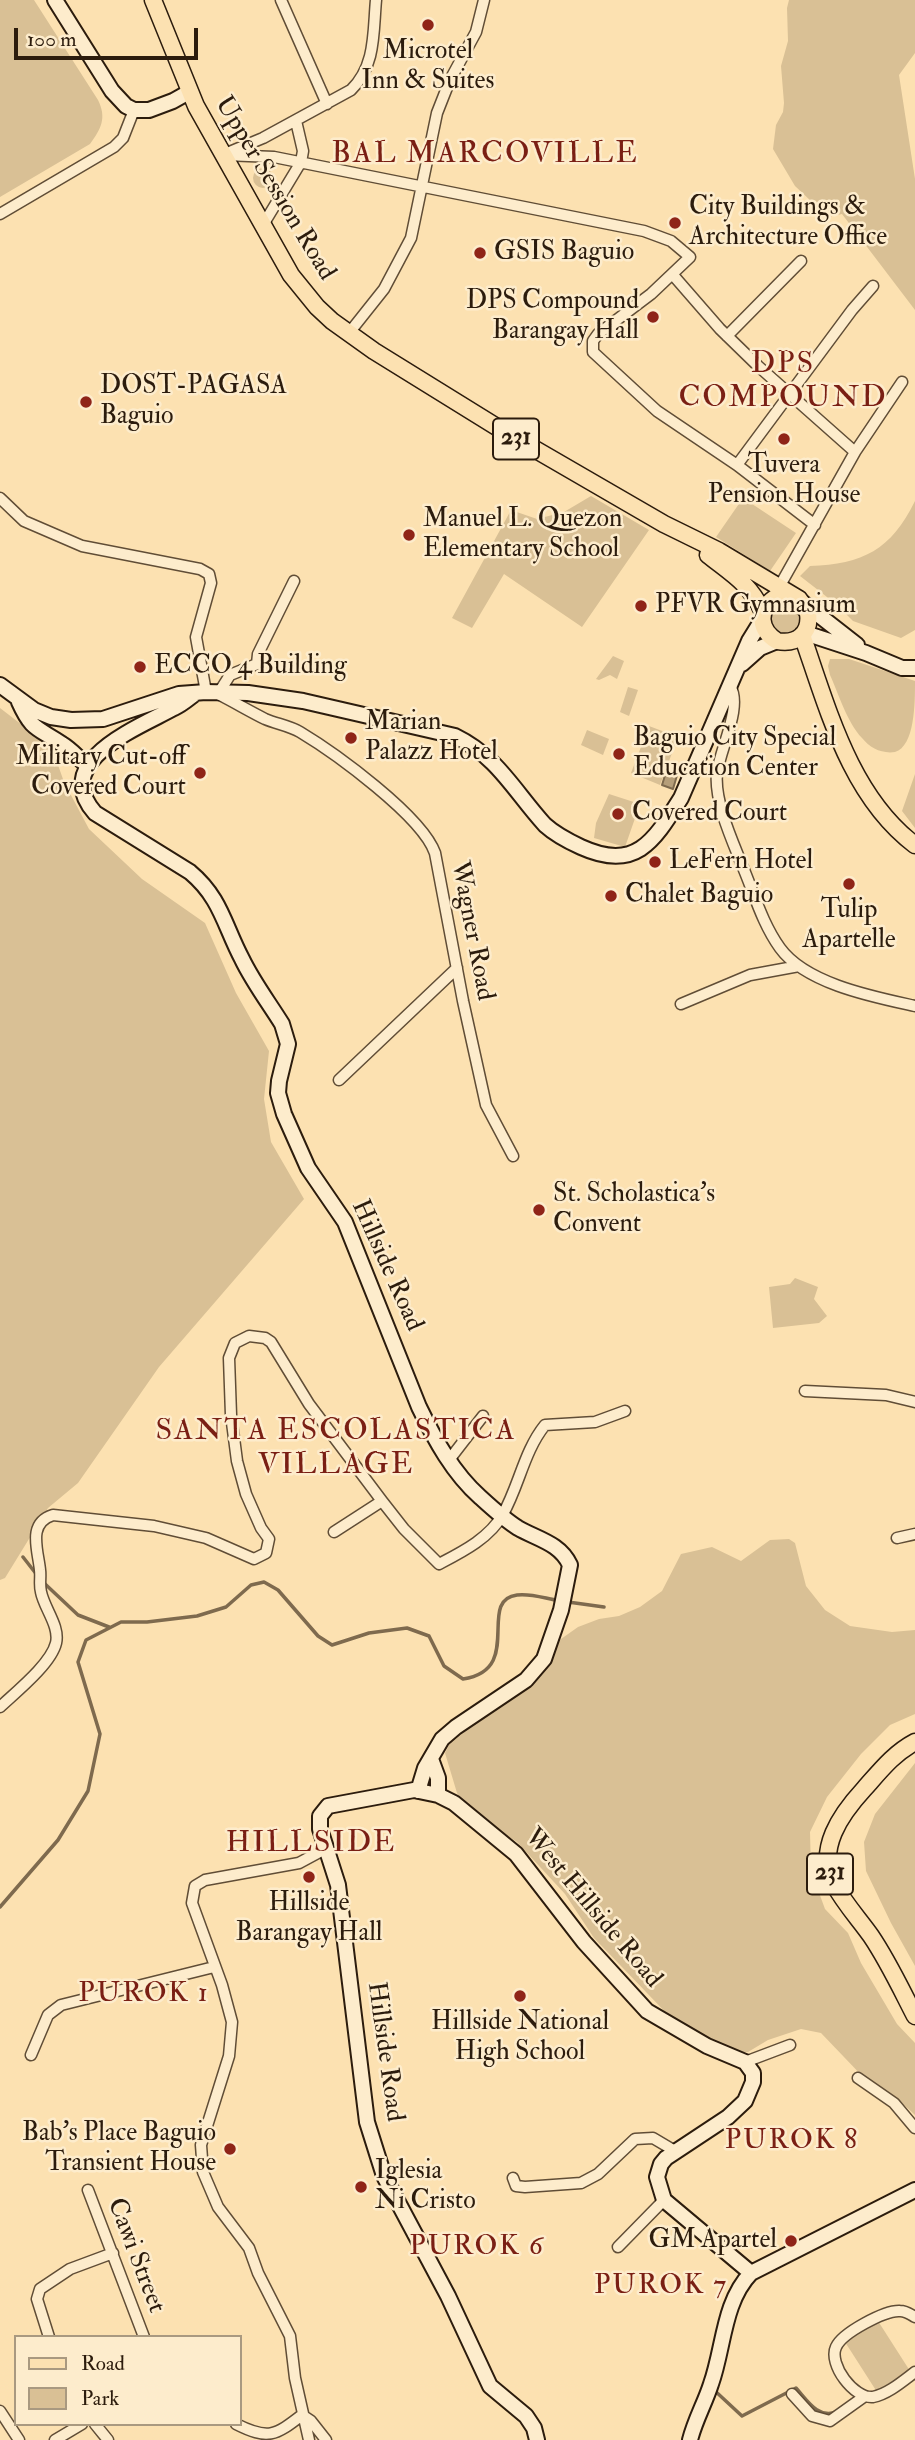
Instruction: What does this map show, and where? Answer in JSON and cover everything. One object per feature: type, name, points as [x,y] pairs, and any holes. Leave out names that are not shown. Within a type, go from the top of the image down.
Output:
[{"type":"main road","name":"Upper Session Road","points":[[153,0],[193,99],[291,275],[324,314],[349,333],[500,429],[688,538],[719,551],[769,604]]},
{"type":"main road","name":"Upper Session Road","points":[[688,538],[769,604],[798,599]]},
{"type":"main road","name":"231","points":[[793,638],[809,617],[798,599]]},
{"type":"main road","name":"231","points":[[769,604],[767,633],[793,638]]},
{"type":"main road","name":"231","points":[[793,638],[844,748],[880,811],[896,830],[915,845]]},
{"type":"main road","name":"231","points":[[915,1742],[881,1769],[843,1814],[830,1840],[828,1856],[834,1884],[872,1937],[915,2016]]},
{"type":"street","points":[[55,0],[119,101],[134,110],[149,110],[173,101],[193,99]]},
{"type":"street","points":[[281,0],[327,104]]},
{"type":"street","points":[[224,155],[296,121],[351,90],[367,72],[372,50],[376,0]]},
{"type":"street","points":[[349,333],[383,289],[401,258],[415,222],[441,102],[476,32],[484,0]]},
{"type":"street","points":[[0,214],[114,147],[123,138],[134,110]]},
{"type":"street","points":[[263,225],[301,162],[303,151],[296,121]]},
{"type":"street","points":[[224,155],[274,156],[421,188],[644,231],[671,241],[691,257],[673,275],[598,334],[593,341],[593,352],[657,411],[737,465],[815,525]]},
{"type":"street","points":[[727,336],[801,261]]},
{"type":"street","points":[[673,275],[727,336],[789,396],[855,452]]},
{"type":"street","points":[[737,465],[852,310],[873,286]]},
{"type":"street","points":[[0,685],[18,700],[51,717],[103,719],[179,695],[248,693],[303,701],[455,736],[478,748],[497,765],[547,826],[561,838],[596,854],[612,857],[628,855],[642,848],[665,824],[681,798],[749,641],[855,452],[902,382]]},
{"type":"street","points":[[0,498],[24,521],[82,546],[200,569],[209,574],[211,583],[196,637],[207,693]]},
{"type":"street","points":[[18,700],[28,722],[35,729],[69,748],[88,766],[113,741],[207,693],[230,675],[257,664],[258,654],[294,581]]},
{"type":"street","points":[[798,599],[866,653]]},
{"type":"street","points":[[738,668],[760,648],[793,638],[866,653],[902,668],[915,668]]},
{"type":"street","points":[[730,686],[734,692],[735,703],[717,778],[726,824],[765,921],[779,946],[799,967],[828,981],[915,1006]]},
{"type":"street","name":"Wagner Road","points":[[207,693],[298,730],[328,750],[385,797],[426,836],[435,853],[486,1105],[513,1156]]},
{"type":"street","name":"Hillside Road","points":[[88,766],[82,789],[90,807],[95,813],[175,861],[204,884],[215,898],[242,960],[282,1024],[288,1044],[278,1093],[284,1114],[308,1168],[345,1222],[419,1407],[449,1460],[477,1495],[518,1528],[556,1547],[568,1560],[570,1570],[561,1610],[550,1644],[536,1670],[442,1740],[425,1768],[418,1791]]},
{"type":"street","points":[[681,1004],[750,975],[799,967]]},
{"type":"street","points":[[339,1080],[457,968]]},
{"type":"street","points":[[0,1707],[48,1657],[56,1643],[57,1633],[41,1592],[35,1544],[36,1534],[45,1517],[53,1515],[154,1526],[206,1538],[254,1559],[266,1553],[270,1539],[261,1528],[246,1494],[237,1461],[231,1415],[229,1358],[235,1343],[249,1336],[265,1338],[271,1342],[310,1404],[382,1501],[404,1529],[439,1564],[477,1542],[503,1516],[522,1466],[545,1425],[595,1422],[625,1411]]},
{"type":"street","points":[[805,1391],[887,1395],[915,1402]]},
{"type":"street","points":[[449,1460],[483,1416]]},
{"type":"street","points":[[334,1532],[382,1501]]},
{"type":"street","points":[[897,1538],[915,1534]]},
{"type":"street","points":[[432,1759],[438,1778],[438,1795]]},
{"type":"street","name":"Hillside Road","points":[[438,1795],[418,1791],[386,1794],[328,1806],[319,1821],[325,1849],[338,1885],[367,2122],[384,2176],[448,2296],[490,2386],[526,2416],[534,2428],[537,2440]]},
{"type":"street","name":"West Hillside Road","points":[[438,1795],[454,1803],[516,1854],[584,1942],[647,2011],[707,2046],[745,2062]]},
{"type":"street","points":[[309,2440],[302,2415],[290,2336],[258,2273],[249,2248],[218,2207],[203,2172],[201,2145],[229,2056],[232,2036],[230,2014],[192,1903],[195,1886],[205,1880],[299,1863],[325,1849]]},
{"type":"street","points":[[31,2055],[48,2015],[61,2005],[214,1967]]},
{"type":"street","points":[[751,2273],[664,2200],[657,2185],[658,2171],[661,2164],[675,2151],[728,2117],[745,2101],[753,2082],[753,2073],[745,2062],[790,2045]]},
{"type":"street","points":[[858,2078],[894,2103],[915,2128]]},
{"type":"street","points":[[513,2178],[516,2186],[525,2187],[581,2183],[598,2174],[635,2139],[653,2138],[675,2151]]},
{"type":"street","name":"Cawi Street","points":[[88,2190],[143,2335]]},
{"type":"street","points":[[690,2440],[698,2413],[711,2385],[735,2296],[751,2273],[915,2190]]},
{"type":"street","points":[[618,2246],[664,2200]]},
{"type":"street","points":[[48,2335],[37,2300],[40,2289],[70,2269],[113,2253]]},
{"type":"street","points":[[915,2317],[903,2311],[882,2314],[841,2339],[836,2346],[834,2364],[850,2386],[865,2396],[873,2397],[915,2372]]},
{"type":"street","points":[[792,2394],[812,2416],[830,2421],[865,2396]]},
{"type":"street","points":[[0,2411],[19,2440]]},
{"type":"street","points":[[240,2426],[250,2432],[271,2435],[302,2415]]},
{"type":"street","points":[[302,2415],[311,2421],[326,2440]]},
{"type":"street","points":[[55,2440],[79,2426]]},
{"type":"street","points":[[97,2426],[108,2440]]},
{"type":"green space","points":[[0,0],[34,0],[98,100],[102,118],[100,128],[90,144],[0,197]]},
{"type":"green space","points":[[789,0],[915,0],[915,53],[899,75],[915,179],[915,310],[842,214],[828,217],[795,186],[773,149],[776,125],[783,112],[784,103],[781,66],[788,41]]},
{"type":"green space","points":[[263,168],[270,171],[273,178],[270,185],[263,188],[256,185],[253,178],[256,171]]},
{"type":"green space","points":[[591,496],[649,530],[582,627],[504,574],[472,628],[452,618],[511,510],[537,519],[564,512]]},
{"type":"green space","points":[[743,498],[796,533],[770,571],[716,537]]},
{"type":"green space","points":[[915,501],[915,630],[901,638],[853,621],[800,576],[810,566],[845,562],[873,551],[896,532]]},
{"type":"green space","points":[[785,606],[791,607],[799,615],[799,627],[791,635],[785,636],[779,635],[771,627],[770,621],[771,615],[779,607]]},
{"type":"green space","points":[[613,656],[624,661],[617,679],[610,675],[596,679]]},
{"type":"green space","points":[[830,659],[849,659],[915,681],[910,733],[902,748],[895,752],[885,752],[865,742],[848,716],[830,675]]},
{"type":"green space","points":[[628,687],[638,690],[629,716],[620,712]]},
{"type":"green space","points":[[0,708],[52,748],[64,782],[89,829],[142,879],[205,923],[236,993],[269,1051],[264,1099],[271,1142],[304,1199],[159,1367],[78,1483],[48,1508],[5,1578],[0,1580]]},
{"type":"green space","points":[[649,726],[678,737],[660,785],[631,773]]},
{"type":"green space","points":[[587,730],[609,739],[603,755],[581,745]]},
{"type":"green space","points":[[915,774],[915,828],[902,811]]},
{"type":"green space","name":"Covered Court","points":[[609,794],[640,804],[625,847],[594,838],[596,823]]},
{"type":"green space","points":[[795,1278],[818,1287],[814,1299],[827,1316],[819,1323],[773,1328],[769,1287],[790,1284]]},
{"type":"green space","points":[[789,1539],[795,1543],[806,1586],[825,1610],[850,1626],[892,1632],[915,1630],[915,1714],[890,1725],[861,1754],[827,1797],[810,1832],[811,1871],[825,1909],[848,1933],[861,1963],[897,2024],[915,2043],[915,2115],[900,2101],[866,2080],[821,2033],[801,2029],[768,2040],[748,2052],[729,2052],[672,2019],[594,1938],[565,1894],[517,1842],[468,1810],[457,1793],[445,1753],[449,1745],[543,1665],[561,1639],[578,1627],[599,1619],[619,1616],[640,1607],[662,1591],[681,1554],[712,1547],[741,1561],[770,1540]]},
{"type":"green space","points":[[915,1763],[915,1966],[866,1871],[864,1842],[875,1814]]},
{"type":"green space","points":[[878,2321],[910,2371],[877,2392],[845,2342]]},
{"type":"shaded area","points":[[667,769],[678,772],[673,789],[662,785]]},
{"type":"waterway","points":[[23,1557],[37,1575]]},
{"type":"waterway","points":[[0,1907],[58,1840],[88,1791],[100,1734],[78,1662],[86,1640],[121,1622],[197,1616],[226,1607],[251,1585],[264,1582],[278,1590],[318,1636],[332,1645],[369,1633],[407,1628],[429,1636],[444,1666],[463,1679],[481,1673],[492,1663],[497,1650],[500,1609],[505,1600],[517,1595],[534,1595],[561,1601]]},
{"type":"waterway","points":[[44,1583],[78,1615],[109,1627]]},
{"type":"waterway","points":[[568,1602],[604,1607]]},
{"type":"waterway","points":[[714,2390],[742,2416],[796,2388],[818,2411],[836,2412]]},
{"type":"place","name":"Microtel Inn & Suites","points":[[428,25]]},
{"type":"place","name":"City Buildings & Architecture Office","points":[[675,223]]},
{"type":"place","name":"GSIS Baguio","points":[[480,253]]},
{"type":"place","name":"DPS Compound Barangay Hall","points":[[653,317]]},
{"type":"place","name":"DOST-PAGASA Baguio","points":[[86,402]]},
{"type":"place","name":"Tuvera Pension House","points":[[784,439]]},
{"type":"place","name":"Manuel L. Quezon Elementary School","points":[[409,535]]},
{"type":"place","name":"PFVR Gymnasium","points":[[641,606]]},
{"type":"place","name":"ECCO 4 Building","points":[[140,667]]},
{"type":"place","name":"Marian Palazz Hotel","points":[[351,738]]},
{"type":"place","name":"Baguio City Special Education Center","points":[[619,754]]},
{"type":"place","name":"Military Cut-off Covered Court","points":[[200,773]]},
{"type":"place","name":"Covered Court","points":[[618,814]]},
{"type":"place","name":"LeFern Hotel","points":[[655,862]]},
{"type":"place","name":"Tulip Apartelle","points":[[849,884]]},
{"type":"place","name":"Chalet Baguio","points":[[611,896]]},
{"type":"place","name":"St. Scholastica's Convent","points":[[539,1210]]},
{"type":"place","name":"Hillside Barangay Hall","points":[[309,1877]]},
{"type":"place","name":"Hillside National High School","points":[[520,1996]]},
{"type":"place","name":"Bab's Place Baguio Transient House","points":[[230,2149]]},
{"type":"place","name":"Iglesia Ni Cristo","points":[[361,2187]]},
{"type":"place","name":"GM Apartel","points":[[791,2241]]},
{"type":"district","name":"BAL MARCOVILLE","points":[[485,156]]},
{"type":"district","name":"DPS COMPOUND","points":[[783,383]]},
{"type":"district","name":"SANTA ESCOLASTICA VILLAGE","points":[[336,1450]]},
{"type":"district","name":"HILLSIDE","points":[[311,1845]]},
{"type":"district","name":"PUROK 1","points":[[144,1995]]},
{"type":"district","name":"PUROK 8","points":[[792,2142]]},
{"type":"district","name":"PUROK 6","points":[[477,2248]]},
{"type":"district","name":"PUROK 7","points":[[661,2287]]}]
